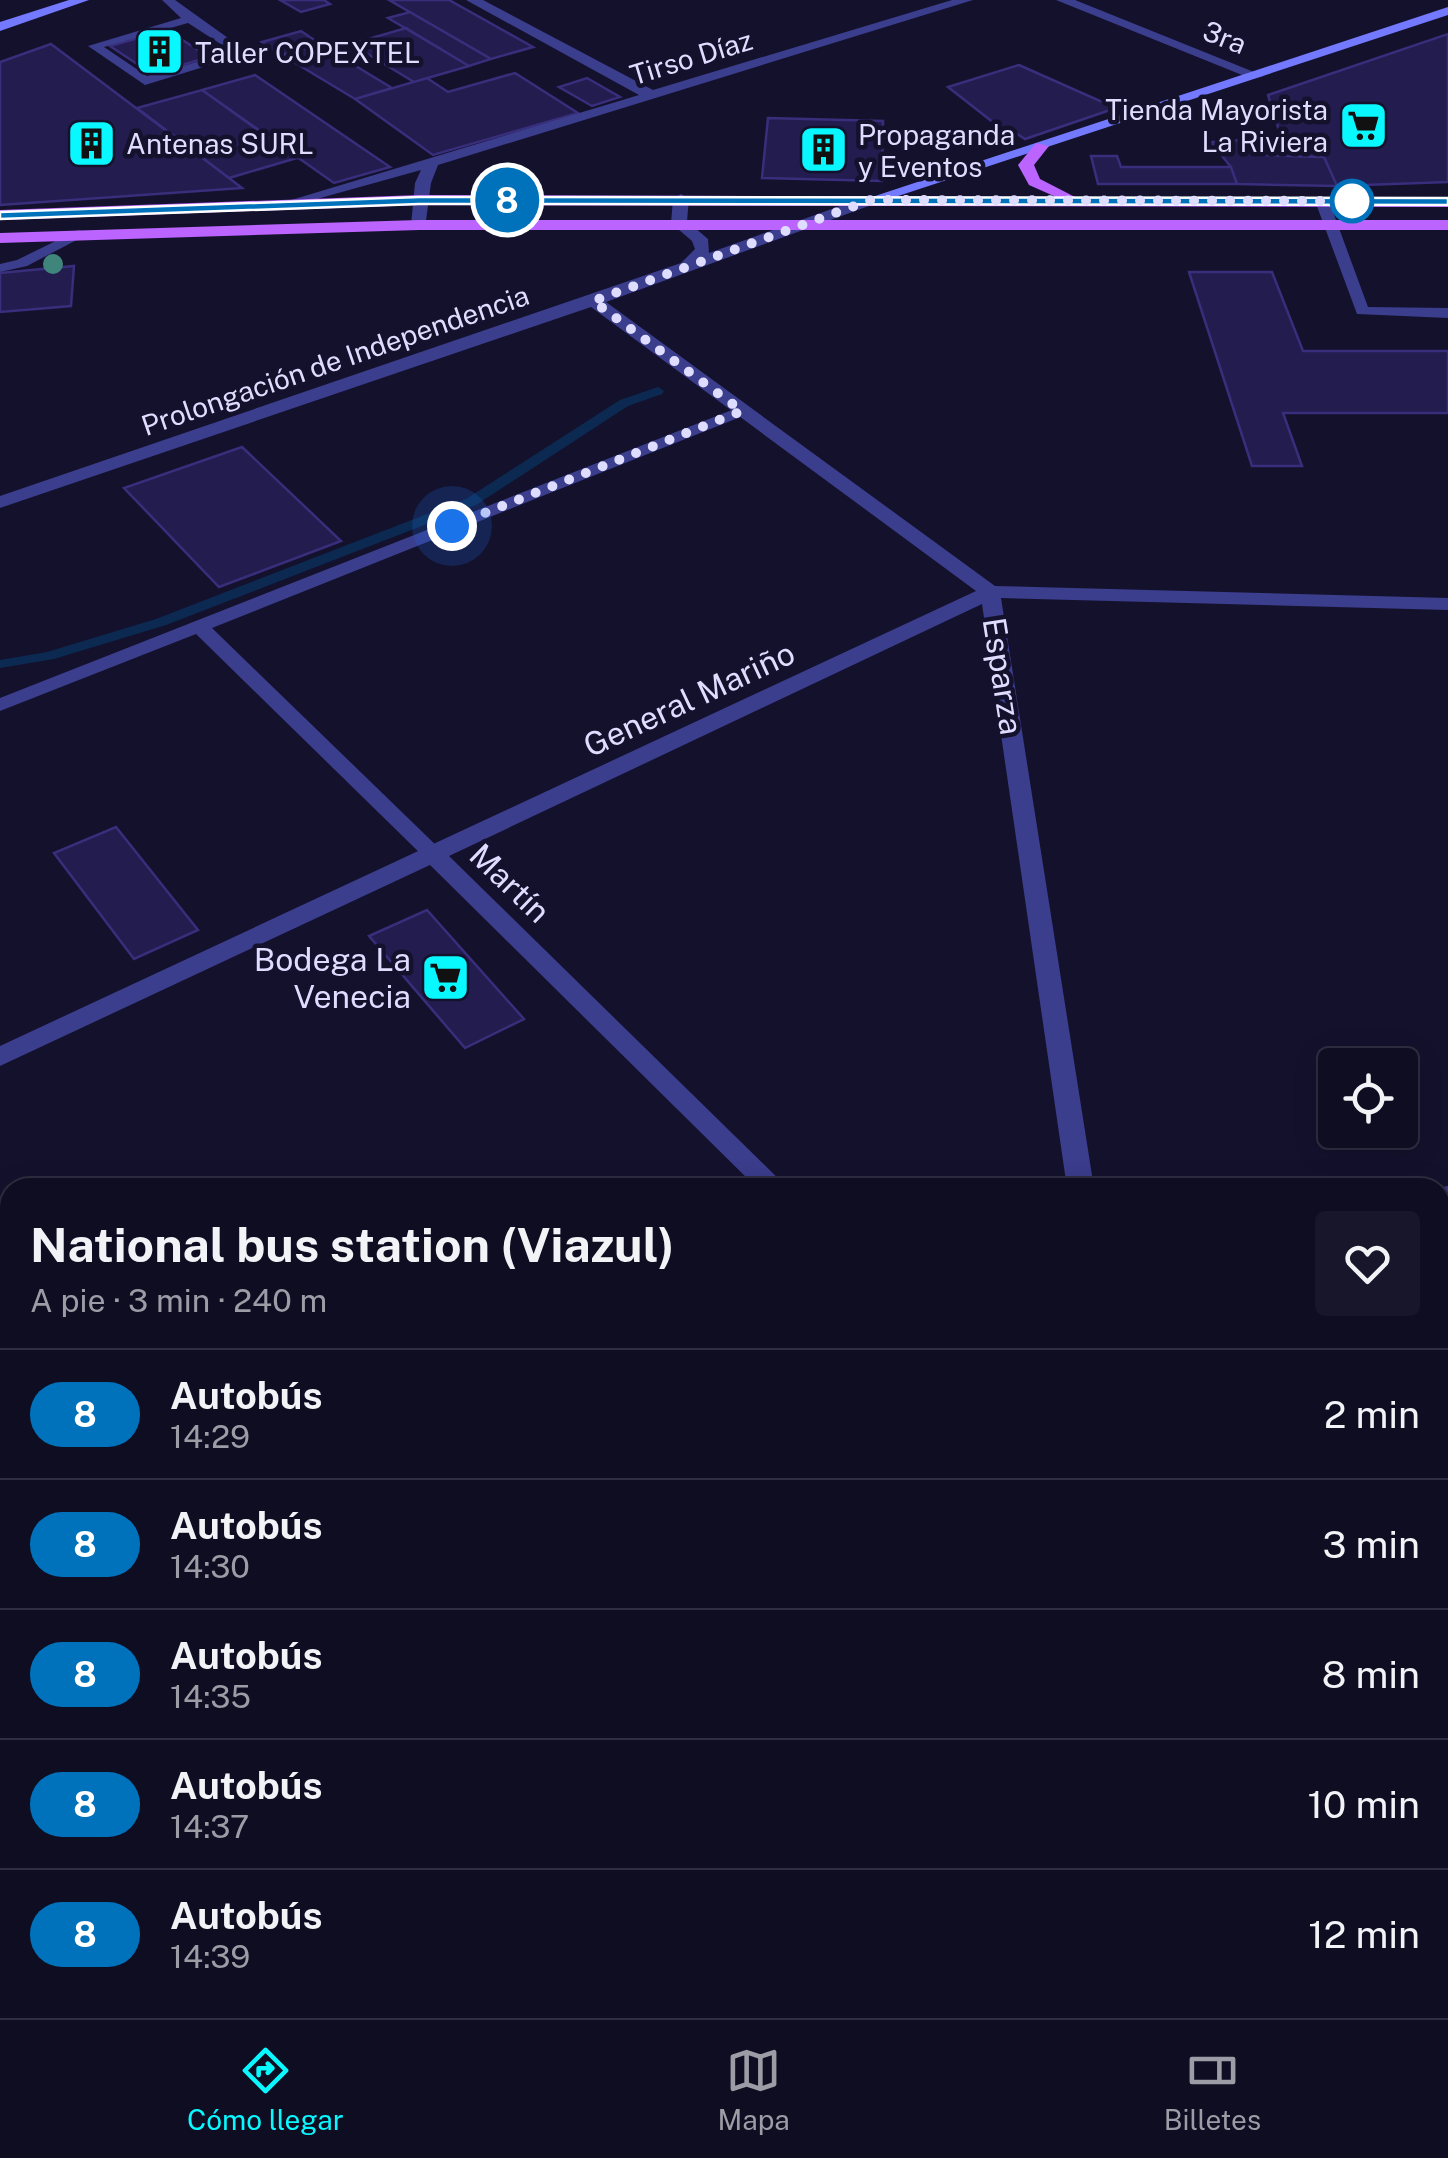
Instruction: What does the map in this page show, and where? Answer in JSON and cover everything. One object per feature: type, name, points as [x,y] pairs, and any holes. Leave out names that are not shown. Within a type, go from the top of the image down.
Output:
[{"type":"main road","points":[[1041,146],[1026,165],[1034,182],[1090,201]]},
{"type":"main road","points":[[0,215],[419,200],[1448,202]]},
{"type":"main road","points":[[1090,201],[1101,224]]},
{"type":"main road","points":[[0,238],[418,225],[1448,225]]},
{"type":"street","points":[[12,6],[30,0]]},
{"type":"street","points":[[0,27],[82,0]]},
{"type":"street","points":[[477,0],[651,95]]},
{"type":"street","name":"Tirso Díaz","points":[[294,204],[966,0]]},
{"type":"street","name":"3ra","points":[[1063,0],[1257,76]]},
{"type":"street","name":"Prolongación de Independencia","points":[[0,502],[593,301],[871,200],[1448,11]]},
{"type":"street","points":[[418,225],[419,200],[432,162]]},
{"type":"street","points":[[681,199],[679,223],[700,239],[703,250],[688,267]]},
{"type":"street","name":"Esparza","points":[[593,301],[990,592],[1079,1178]]},
{"type":"street","name":"General Mariño","points":[[0,1057],[990,592],[1448,604]]},
{"type":"street","name":"Martín","points":[[434,855],[766,1178]]},
{"type":"lane","points":[[168,0],[243,53],[146,81],[94,46],[190,19]]},
{"type":"lane","points":[[1322,201],[1362,312],[1448,313]]},
{"type":"lane","points":[[0,268],[22,263],[83,233]]},
{"type":"lane","points":[[0,705],[742,411]]},
{"type":"lane","name":"Martín","points":[[199,626],[434,855]]},
{"type":"building","points":[[280,0],[324,0],[330,4],[301,12]]},
{"type":"building","points":[[389,0],[449,0],[533,47],[491,59]]},
{"type":"building","points":[[410,12],[491,59],[469,66],[388,18]]},
{"type":"building","points":[[406,28],[469,66],[414,82],[351,44]]},
{"type":"building","name":"Taller COPEXTEL","points":[[167,30],[209,57],[152,74],[110,46]]},
{"type":"building","points":[[301,31],[320,44],[282,55],[262,42]]},
{"type":"building","name":"Tienda Mayorista La Riviera","points":[[1448,34],[1448,182],[1337,186],[1324,157],[1287,156],[1268,95]]},
{"type":"building","name":"Antenas SURL","points":[[51,44],[242,188],[0,205],[0,62]]},
{"type":"building","points":[[320,44],[392,88],[355,99],[282,55]]},
{"type":"building","points":[[1019,65],[1116,108],[1025,139],[1014,132],[1008,134],[948,87]]},
{"type":"building","points":[[515,73],[578,113],[433,155],[355,99],[427,78],[448,92]]},
{"type":"building","points":[[255,75],[390,167],[334,183],[202,90]]},
{"type":"building","points":[[587,78],[620,97],[592,106],[559,87]]},
{"type":"building","points":[[202,90],[297,158],[229,178],[137,108]]},
{"type":"building","name":"Propaganda y Eventos","points":[[768,118],[883,121],[882,181],[762,178]]},
{"type":"building","points":[[1256,139],[1264,155],[1324,157],[1337,186],[1237,184],[1231,167],[1211,142]]},
{"type":"building","points":[[1091,156],[1117,156],[1121,167],[1231,167],[1237,184],[1098,184]]},
{"type":"building","points":[[74,266],[71,306],[0,312],[0,273]]},
{"type":"building","points":[[1189,272],[1272,272],[1303,351],[1448,351],[1448,413],[1283,413],[1302,466],[1252,466]]},
{"type":"building","points":[[242,447],[341,541],[219,587],[124,488]]},
{"type":"building","points":[[116,827],[198,930],[134,959],[54,853]]},
{"type":"building","name":"Bodega La Venecia","points":[[427,910],[524,1019],[465,1048],[369,936]]},
{"type":"waterway","points":[[0,664],[49,656],[161,622],[471,502],[624,403],[658,391]]},
{"type":"bus line","name":"8","points":[[0,215],[419,200],[1448,202]]},
{"type":"place","name":"Taller COPEXTEL","points":[[160,52]]},
{"type":"place","name":"Tienda Mayorista La Riviera","points":[[1363,125]]},
{"type":"place","name":"Antenas SURL","points":[[91,143]]},
{"type":"place","name":"Propaganda y Eventos","points":[[823,150]]},
{"type":"place","name":"Bodega La Venecia","points":[[446,977]]},
{"type":"route","points":[[452,526],[742,411],[593,301],[871,200],[1352,201]]}]
